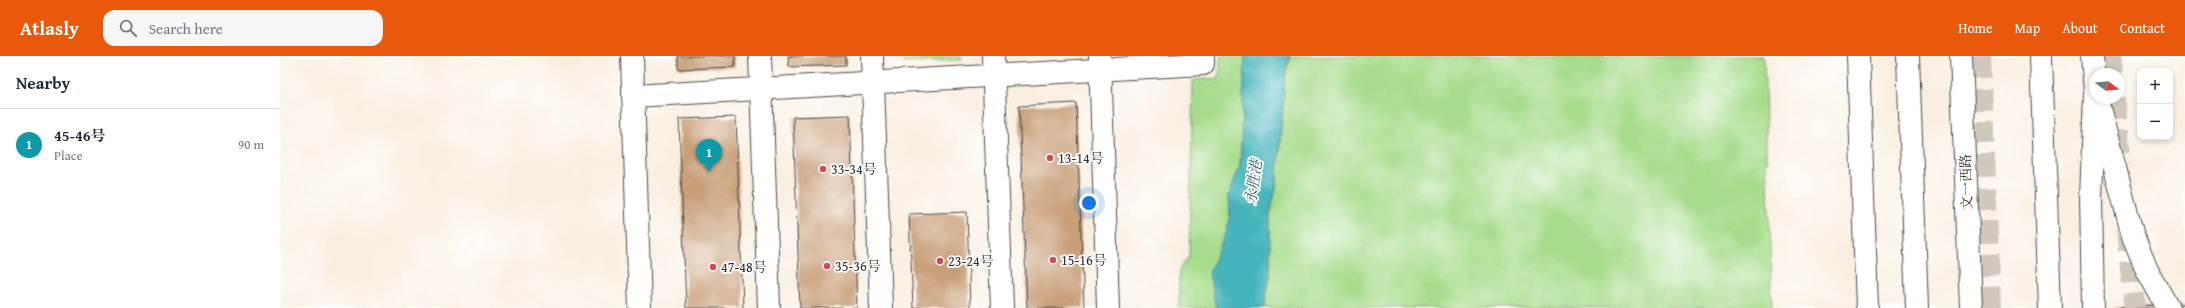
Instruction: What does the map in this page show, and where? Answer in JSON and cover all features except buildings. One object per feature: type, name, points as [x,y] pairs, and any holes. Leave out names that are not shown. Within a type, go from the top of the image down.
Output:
[{"type":"main road","points":[[632,56],[640,308]]},
{"type":"main road","points":[[760,56],[769,308]]},
{"type":"main road","points":[[872,56],[881,308]]},
{"type":"main road","points":[[633,96],[872,83],[993,66],[1100,63],[1203,64],[1203,56]]},
{"type":"main road","points":[[1858,56],[1867,308]]},
{"type":"main road","points":[[1908,56],[1917,308]]},
{"type":"main road","name":"文一西路","points":[[1961,56],[1971,308]]},
{"type":"main road","points":[[2041,56],[2050,308]]},
{"type":"main road","points":[[2092,56],[2093,68]]},
{"type":"main road","points":[[1100,63],[1108,308]]},
{"type":"main road","points":[[993,66],[1002,308]]},
{"type":"main road","points":[[2093,308],[2091,198],[2095,104]]},
{"type":"main road","points":[[2098,104],[2133,236],[2147,270],[2168,308]]},
{"type":"green space","points":[[904,56],[961,56],[962,60],[904,63]]},
{"type":"green space","points":[[1220,56],[1245,56],[1240,165],[1229,195],[1230,215],[1226,234],[1209,272],[1216,308],[1179,308],[1179,270],[1189,256],[1193,80],[1220,78]]},
{"type":"green space","points":[[1290,56],[1764,56],[1772,308],[1264,308],[1270,275],[1270,216],[1277,183],[1285,78]]},
{"type":"water","name":"永胜港","points":[[1245,56],[1290,56],[1285,78],[1277,183],[1270,216],[1270,275],[1264,308],[1216,308],[1209,272],[1226,234],[1230,215],[1229,195],[1240,165]]},
{"type":"tunnel","points":[[1980,56],[1990,308]]},
{"type":"tunnel","points":[[2110,56],[2111,68]]},
{"type":"tunnel","points":[[2115,104],[2121,165]]},
{"type":"tunnel","points":[[2127,228],[2135,308]]},
{"type":"place","name":"13-14号","points":[[1050,158]]},
{"type":"place","name":"33-34号","points":[[823,169]]},
{"type":"place","name":"45-46号","points":[[709,172]]},
{"type":"place","name":"15-16号","points":[[1053,260]]},
{"type":"place","name":"23-24号","points":[[940,261]]},
{"type":"place","name":"35-36号","points":[[827,266]]},
{"type":"place","name":"47-48号","points":[[713,267]]}]
